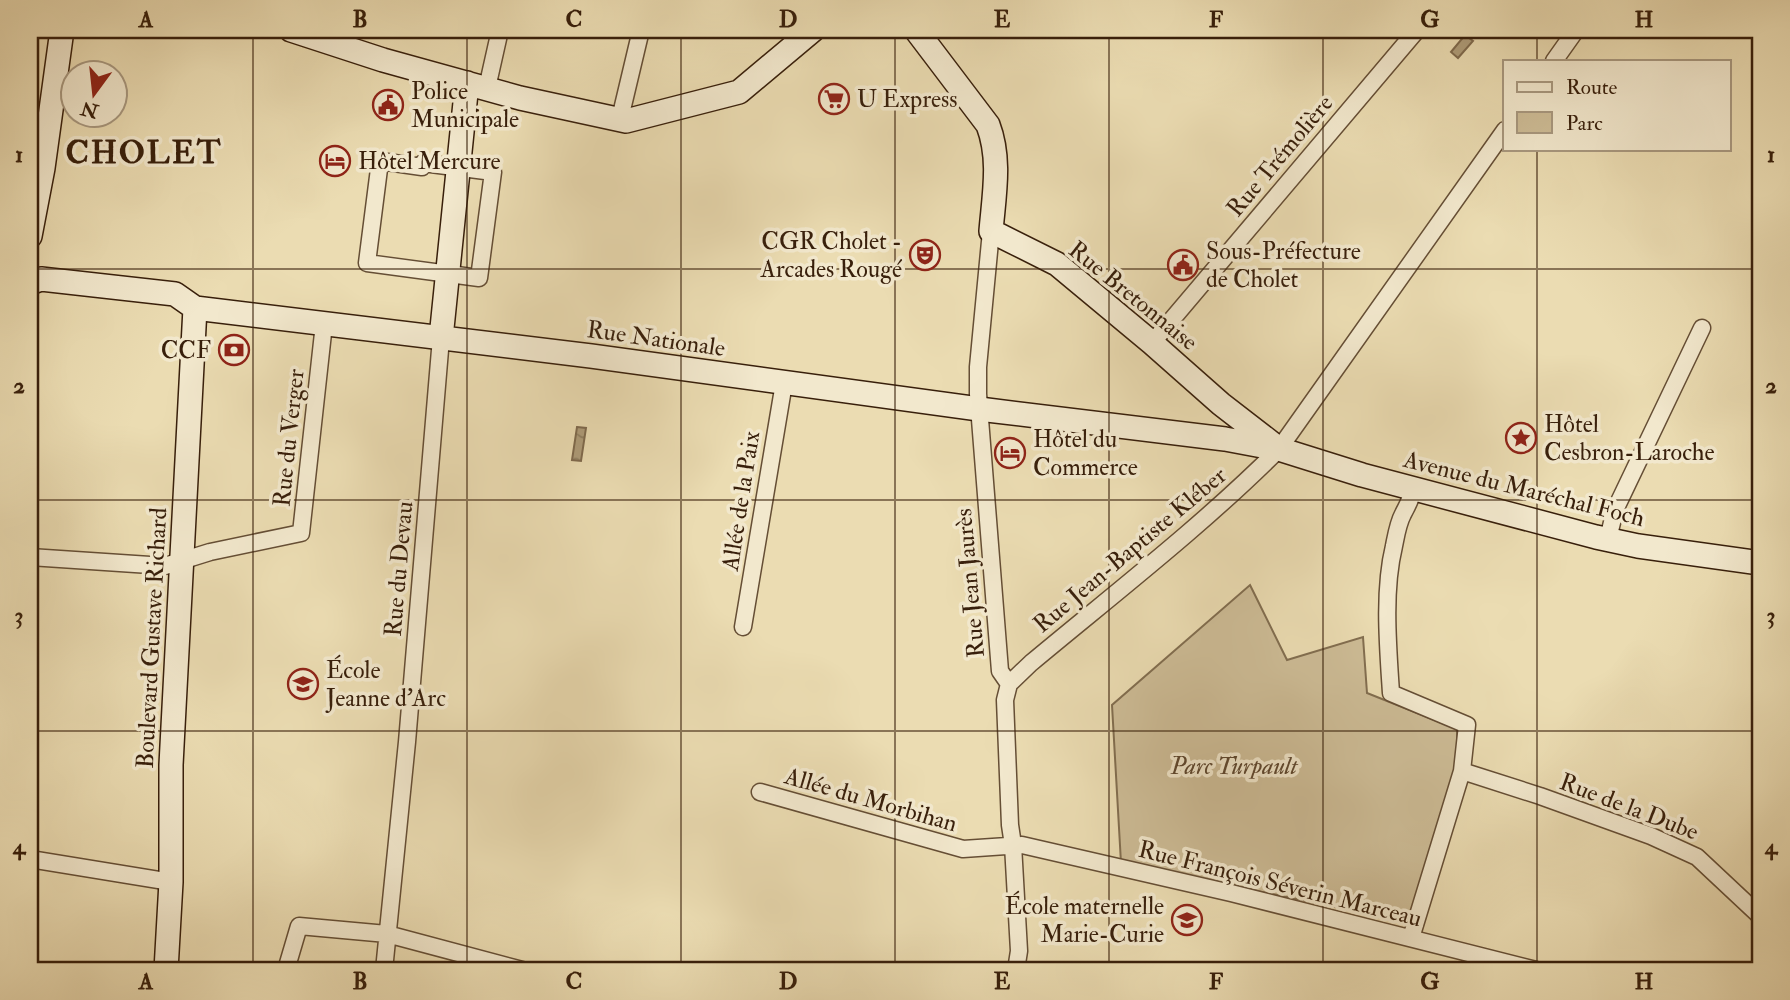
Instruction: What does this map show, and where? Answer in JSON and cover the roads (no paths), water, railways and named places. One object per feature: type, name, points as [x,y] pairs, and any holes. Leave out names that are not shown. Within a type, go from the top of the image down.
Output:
[{"type":"street","points":[[30,236],[36,167],[62,30]]},
{"type":"street","points":[[291,30],[383,60],[520,98],[626,121],[739,92],[813,30]]},
{"type":"street","points":[[441,338],[458,168],[477,85],[500,30]]},
{"type":"street","points":[[626,121],[622,110],[641,30]]},
{"type":"street","points":[[916,30],[988,125],[994,139],[996,155],[991,231]]},
{"type":"street","name":"Rue Trémolière","points":[[1152,343],[1417,30]]},
{"type":"street","points":[[1555,60],[1576,30]]},
{"type":"street","name":"Rue Jean-Baptiste Kléber","points":[[1009,684],[1253,476],[1279,449],[1503,133]]},
{"type":"street","points":[[380,161],[422,167],[423,163],[458,168],[493,172],[479,278],[366,263],[380,161]]},
{"type":"street","name":"Rue Bretonnaise","points":[[991,231],[1056,264],[1221,404],[1279,449]]},
{"type":"street","name":"Rue Jean Jaurès","points":[[991,231],[978,367],[979,409],[1000,671],[1009,684],[1005,700],[1018,951],[1016,970]]},
{"type":"street","name":"Rue Nationale","points":[[30,283],[41,279],[175,294],[195,308],[591,356],[979,409],[1225,439],[1279,449]]},
{"type":"street","name":"Boulevard Gustave Richard","points":[[166,970],[171,882],[171,765],[195,308]]},
{"type":"street","name":"Rue du Verger","points":[[30,557],[165,566],[210,552],[301,533],[324,324]]},
{"type":"street","points":[[1608,539],[1615,510],[1702,328]]},
{"type":"street","name":"Rue du Devau","points":[[384,970],[407,742],[441,338]]},
{"type":"street","name":"Allée de la Paix","points":[[743,627],[784,383]]},
{"type":"street","name":"Avenue du Maréchal Foch","points":[[1279,449],[1413,489],[1608,539],[1638,546],[1760,563]]},
{"type":"street","points":[[1411,938],[1462,771],[1466,725],[1391,693],[1387,640],[1393,549],[1413,489]]},
{"type":"street","name":"Rue de la Dube","points":[[1462,771],[1651,836],[1698,857],[1760,916]]},
{"type":"street","name":"Allée du Morbihan","points":[[760,792],[962,849],[1013,845]]},
{"type":"street","name":"Rue François Séverin Marceau","points":[[1013,845],[1231,893],[1536,970]]},
{"type":"street","points":[[30,859],[171,882]]},
{"type":"street","points":[[286,970],[299,926],[387,934],[522,970]]},
{"type":"street","points":[[1465,970],[1466,953]]},
{"type":"water","points":[[1465,35],[1473,41],[1458,58],[1451,52]]},
{"type":"water","points":[[577,427],[586,428],[581,461],[572,460]]},
{"type":"place","name":"U Express","points":[[834,99]]},
{"type":"place","name":"Police Municipale","points":[[388,105]]},
{"type":"place","name":"Hôtel Mercure","points":[[335,161]]},
{"type":"place","name":"CGR Cholet - Arcades Rougé","points":[[925,255]]},
{"type":"place","name":"Sous-Préfecture de Cholet","points":[[1183,265]]},
{"type":"place","name":"CCF","points":[[234,350]]},
{"type":"place","name":"Hôtel Cesbron-Laroche","points":[[1521,438]]},
{"type":"place","name":"Hôtel du Commerce","points":[[1010,453]]},
{"type":"place","name":"École Jeanne d’Arc","points":[[303,684]]},
{"type":"place","name":"École maternelle Marie-Curie","points":[[1187,920]]},
{"type":"district","name":"CHOLET","points":[[144,153]]},
{"type":"park label","name":"Parc Turpault","points":[[1234,766]]}]
